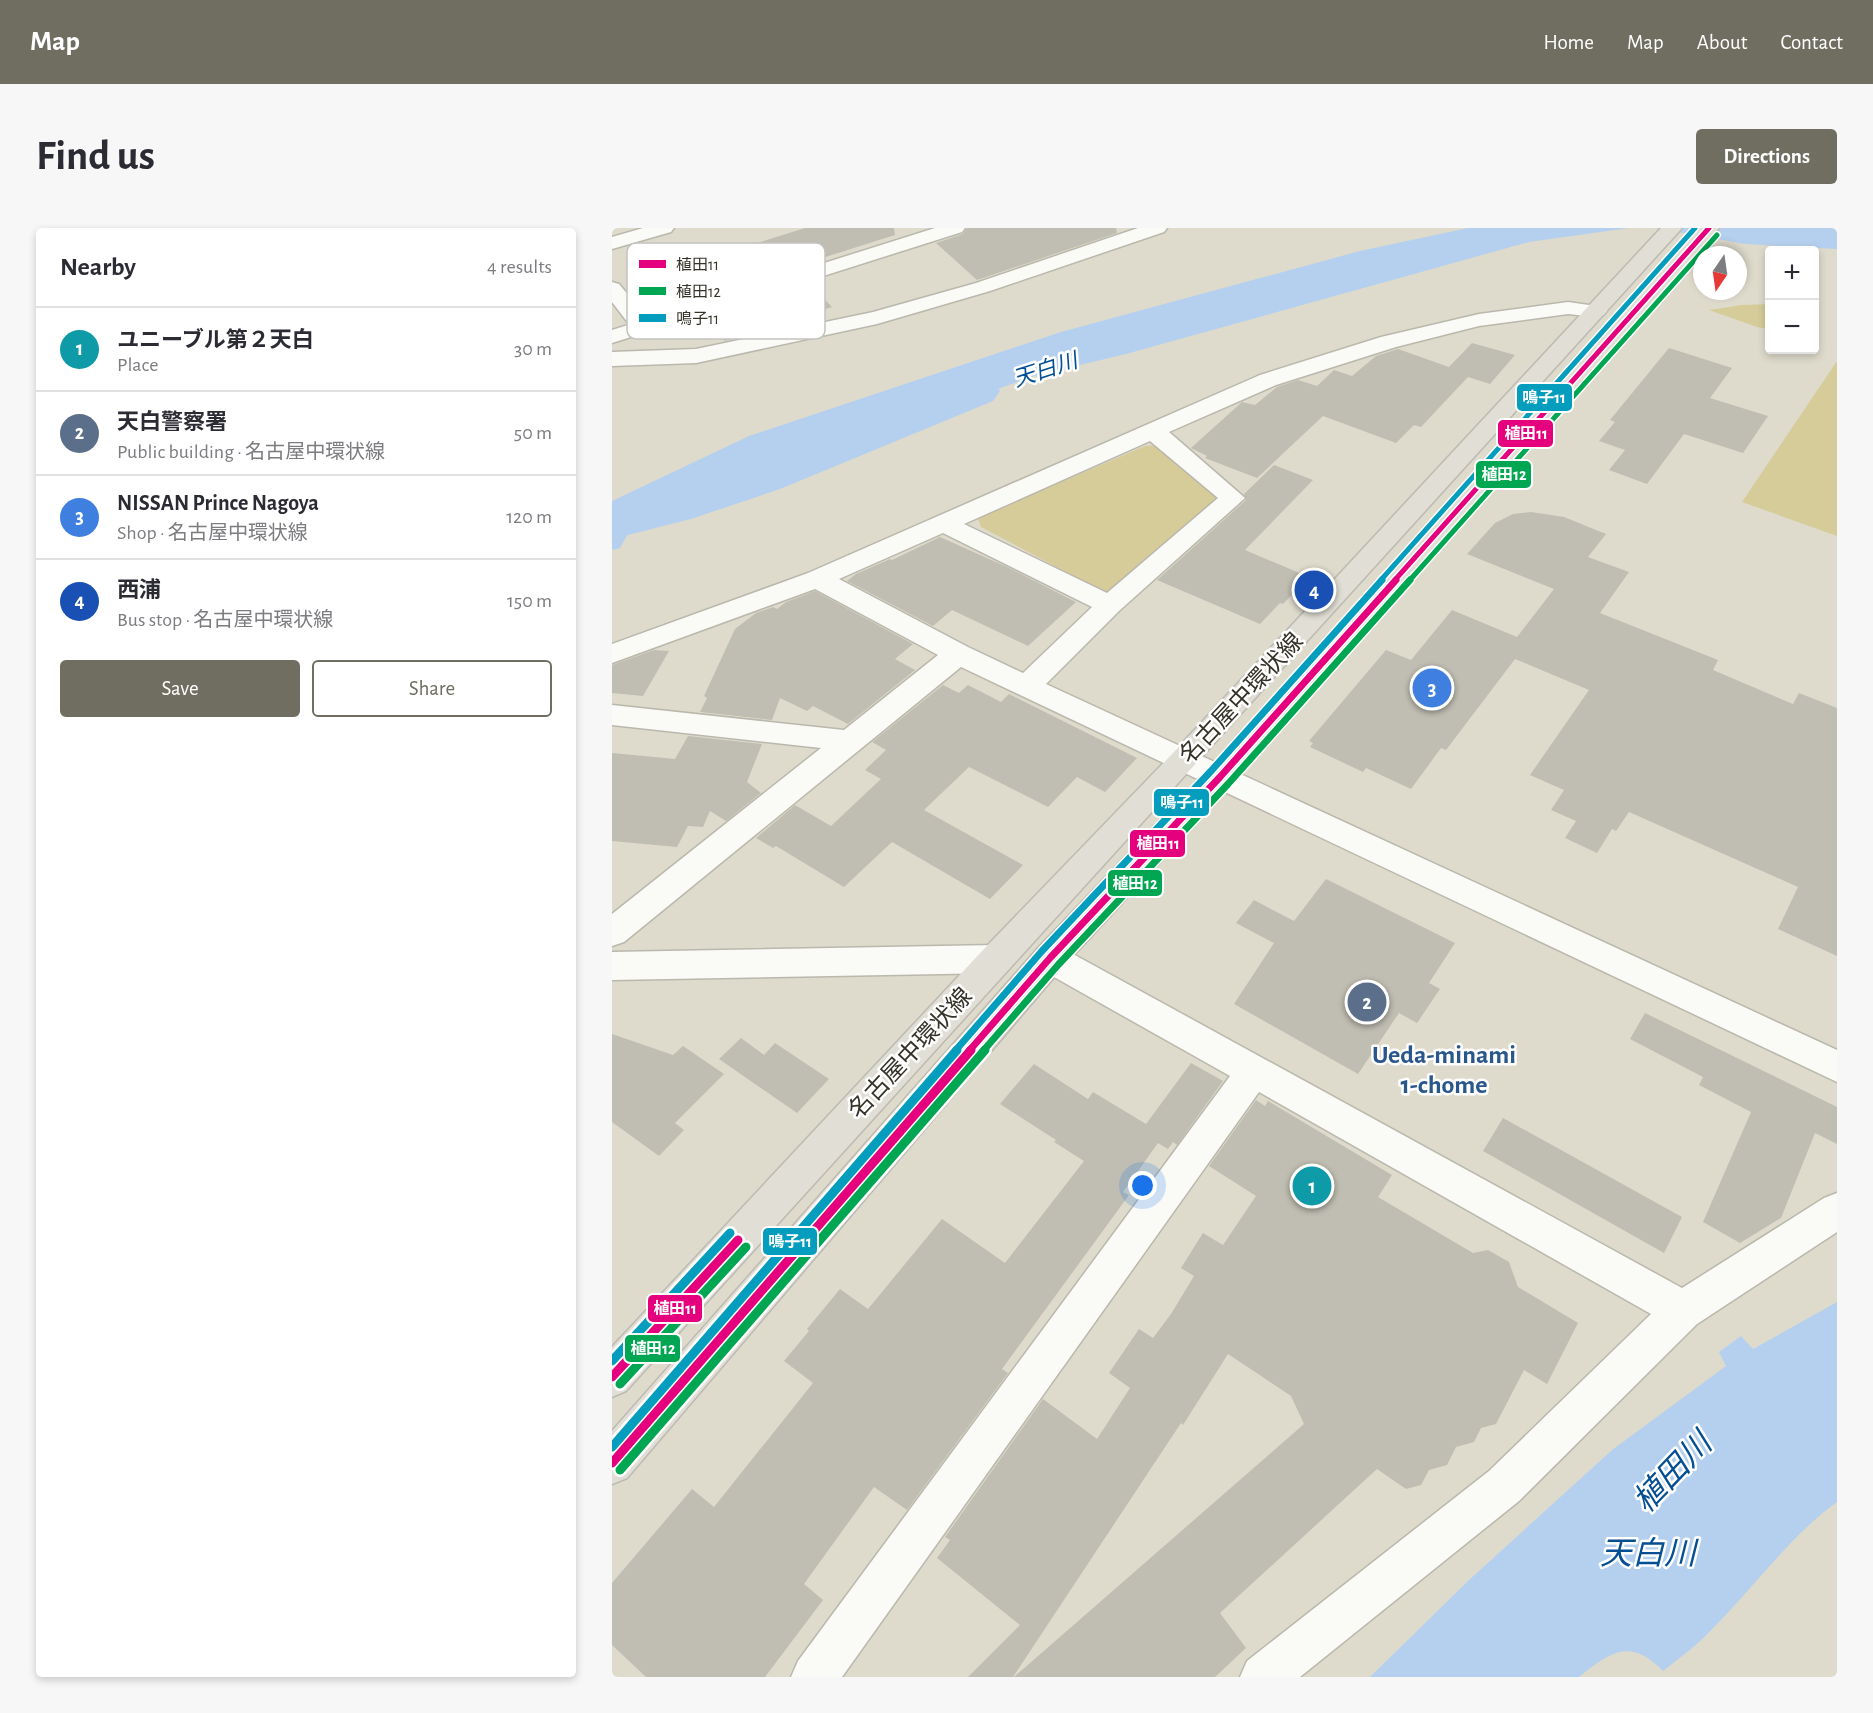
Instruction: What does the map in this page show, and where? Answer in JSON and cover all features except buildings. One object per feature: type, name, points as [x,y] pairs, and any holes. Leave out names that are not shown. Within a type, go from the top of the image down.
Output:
[{"type":"main road","name":"名古屋中環状線","points":[[612,1377],[996,959],[1184,760],[1672,228]]},
{"type":"main road","name":"名古屋中環状線","points":[[612,1463],[1050,958],[1220,777],[1709,228]]},
{"type":"street","points":[[612,243],[664,228]]},
{"type":"street","points":[[825,269],[955,228]]},
{"type":"street","points":[[825,329],[877,318],[983,287],[1157,228]]},
{"type":"street","points":[[612,288],[627,307]]},
{"type":"street","points":[[612,654],[817,579],[1268,380],[1389,342],[1479,320],[1568,308],[1596,311]]},
{"type":"street","points":[[612,337],[627,332]]},
{"type":"street","points":[[612,359],[696,356],[777,339]]},
{"type":"street","points":[[1027,686],[1110,605],[1233,498],[1153,431]]},
{"type":"street","points":[[945,524],[1110,605]]},
{"type":"street","points":[[817,579],[958,654],[1837,1067]]},
{"type":"street","points":[[612,933],[958,654]]},
{"type":"street","points":[[612,715],[850,741]]},
{"type":"street","points":[[1050,958],[1683,1310]]},
{"type":"street","points":[[612,966],[996,959]]},
{"type":"street","points":[[814,1677],[1254,1071]]},
{"type":"street","points":[[1263,1677],[1504,1486],[1683,1310],[1837,1211]]},
{"type":"shaded area","points":[[1765,304],[1765,328],[1709,310]]},
{"type":"shaded area","points":[[1837,361],[1837,536],[1742,502]]},
{"type":"shaded area","points":[[1160,445],[1223,500],[1108,594],[981,527],[978,518],[1145,446]]},
{"type":"water","name":"天白川","points":[[1468,228],[1629,228],[1529,242],[1126,354],[1034,376],[637,518],[620,548],[612,550],[612,501],[749,436],[1061,332],[1360,251]]},
{"type":"water","points":[[1655,228],[1837,228],[1837,249],[1819,248],[1819,246],[1745,244]]},
{"type":"water","name":"天白川","points":[[1837,1302],[1837,1502],[1789,1545],[1697,1644],[1663,1671],[1641,1654],[1621,1652],[1601,1660],[1579,1677],[1370,1677],[1469,1580],[1612,1450],[1726,1366],[1719,1352],[1741,1336],[1753,1349]]},
{"type":"waterway","name":"天白川","points":[[612,523],[673,508],[762,478],[977,391]]},
{"type":"transit line","name":"鳴子11","points":[[612,1447],[1042,951],[1212,770],[1695,228]]},
{"type":"transit line","name":"植田11","points":[[612,1463],[1050,958],[1220,777],[1709,228]]},
{"type":"transit line","name":"植田12","points":[[620,1470],[1058,965],[1228,784],[1717,235]]},
{"type":"transit line","name":"鳴子11","points":[[612,1361],[730,1233]]},
{"type":"transit line","name":"植田11","points":[[612,1377],[738,1240]]},
{"type":"transit line","name":"植田12","points":[[620,1384],[746,1247]]},
{"type":"place","name":"西浦","points":[[1314,590]]},
{"type":"place","name":"NISSAN Prince Nagoya","points":[[1432,688]]},
{"type":"place","name":"天白警察署","points":[[1367,1002]]},
{"type":"place","name":"ユニーブル第２天白","points":[[1312,1186]]},
{"type":"district","name":"Ueda-minami 1-chome","points":[[1444,1069]]},
{"type":"water label","name":"植田川","points":[[1672,1472]]}]
